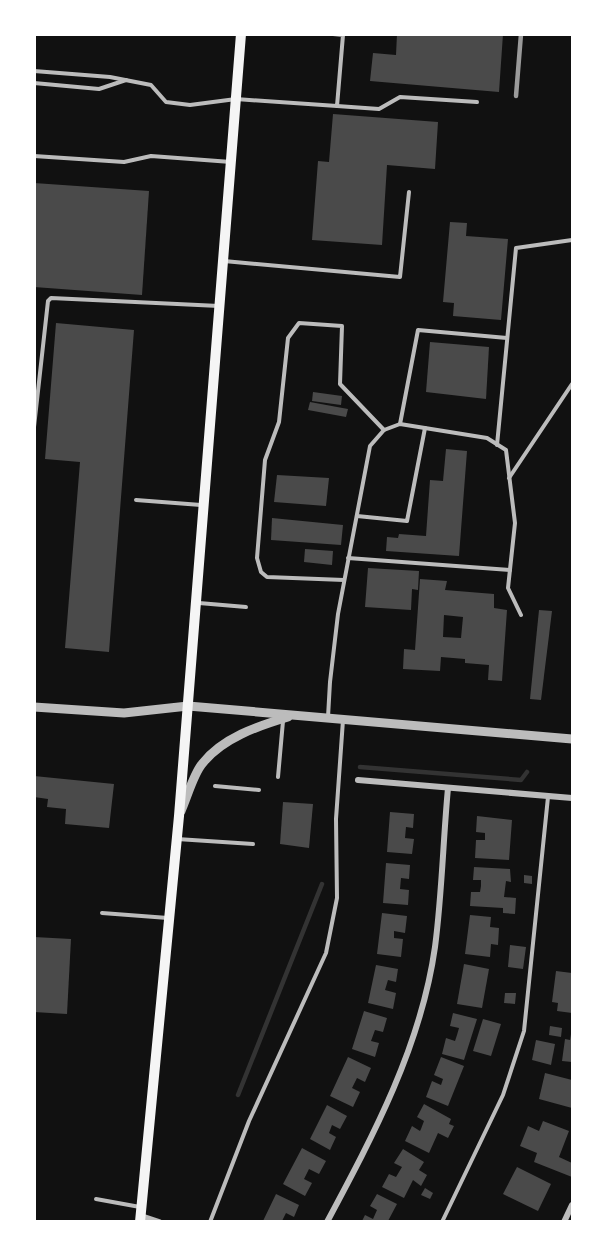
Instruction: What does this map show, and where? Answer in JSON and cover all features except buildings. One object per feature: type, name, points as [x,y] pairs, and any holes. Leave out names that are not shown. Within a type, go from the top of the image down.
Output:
[{"type":"main road","points":[[141,1215],[179,816],[241,34]]},
{"type":"street","points":[[34,707],[124,713],[188,706],[573,739]]},
{"type":"street","points":[[179,816],[202,764],[229,741],[260,726],[293,715]]},
{"type":"street","points":[[358,780],[573,798]]},
{"type":"street","points":[[327,1221],[375,1132],[408,1054],[435,947],[448,788]]},
{"type":"street","points":[[564,1221],[573,1205]]},
{"type":"street","points":[[141,1215],[159,1221]]},
{"type":"lane","points":[[333,34],[343,35],[337,106]]},
{"type":"lane","points":[[34,71],[110,77],[151,85],[166,102],[190,105],[236,99],[380,109],[400,97],[477,102]]},
{"type":"lane","points":[[34,83],[99,89],[126,80]]},
{"type":"lane","points":[[34,156],[124,162],[151,156],[231,162]]},
{"type":"lane","points":[[224,261],[400,277],[409,192]]},
{"type":"lane","points":[[497,445],[516,248],[573,240]]},
{"type":"lane","points":[[34,427],[48,301],[51,298],[220,306]]},
{"type":"lane","points":[[344,580],[267,577],[261,572],[257,558],[265,460],[279,422],[288,338],[299,323],[342,326],[340,384],[384,430]]},
{"type":"lane","points":[[400,424],[418,330],[507,338]]},
{"type":"lane","points":[[508,480],[573,384]]},
{"type":"lane","points":[[328,718],[330,682],[348,558],[370,446],[384,430],[400,424],[487,438],[506,450],[515,523],[508,588],[521,615]]},
{"type":"lane","points":[[357,516],[407,521],[425,428]]},
{"type":"lane","points":[[136,500],[204,505]]},
{"type":"lane","points":[[348,558],[510,570]]},
{"type":"lane","points":[[196,602],[246,607]]},
{"type":"lane","points":[[278,777],[283,718]]},
{"type":"lane","points":[[210,1221],[249,1121],[326,954],[337,897],[336,819],[343,719]]},
{"type":"lane","points":[[215,786],[259,790]]},
{"type":"lane","points":[[442,1221],[503,1095],[524,1031],[548,796]]},
{"type":"lane","points":[[177,839],[253,844]]},
{"type":"lane","points":[[102,913],[169,918]]},
{"type":"lane","points":[[96,1199],[141,1215]]},
{"type":"waterway","points":[[360,767],[521,780],[527,772]]},
{"type":"waterway","points":[[238,1095],[322,884]]},
{"type":"railway","points":[[516,96],[521,34]]}]
